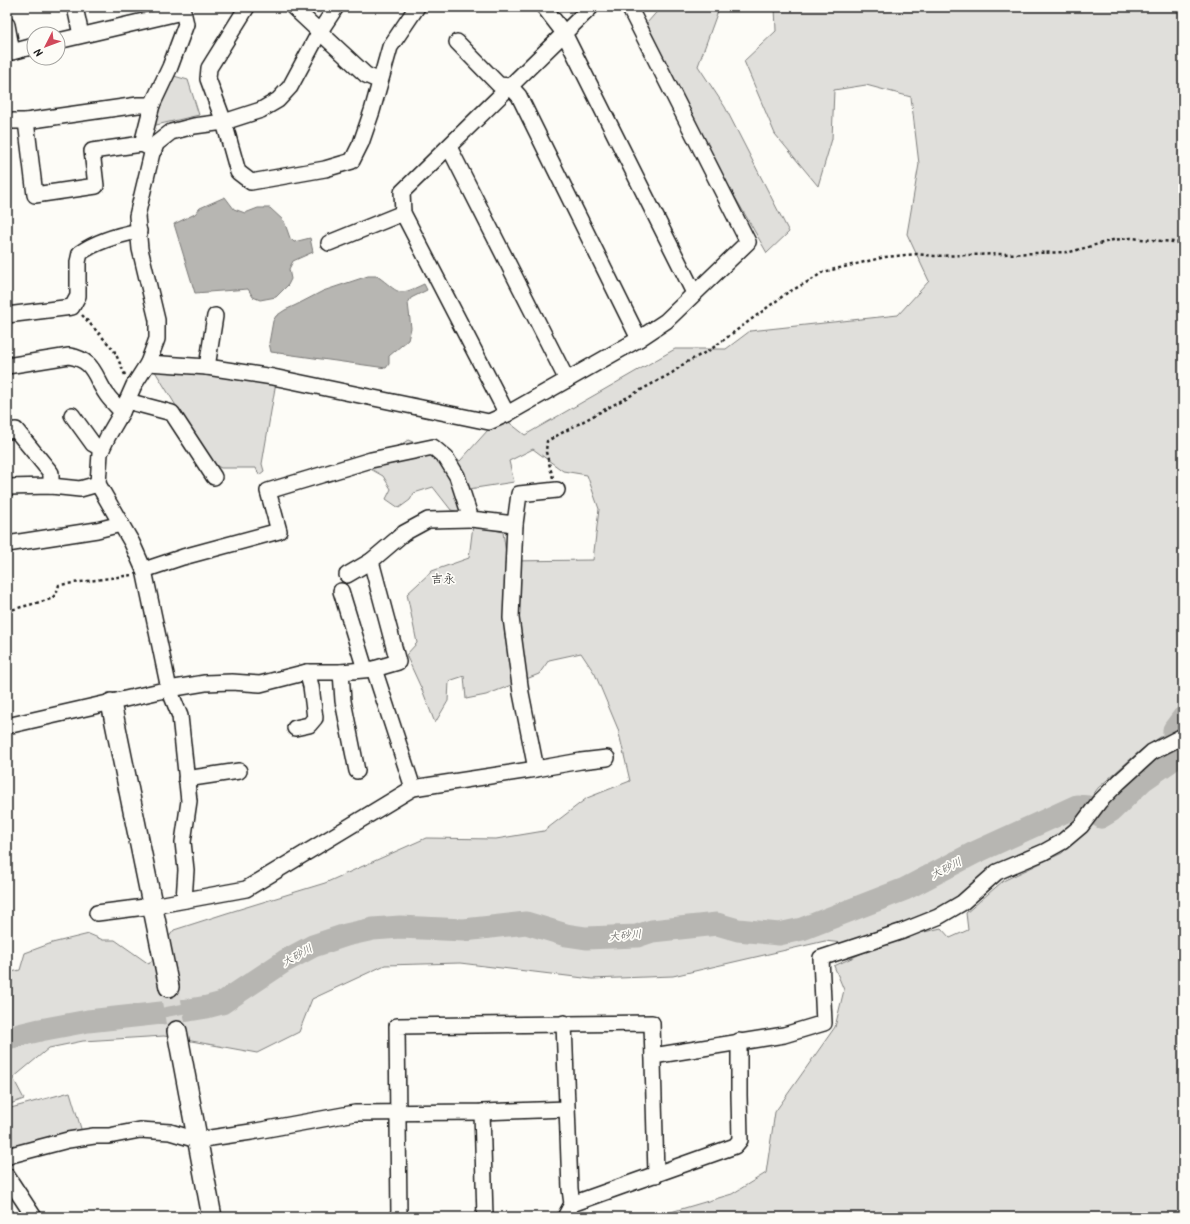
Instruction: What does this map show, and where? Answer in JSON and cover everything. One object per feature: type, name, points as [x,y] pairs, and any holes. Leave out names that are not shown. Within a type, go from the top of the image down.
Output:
[{"type":"street","points":[[75,7],[81,35]]},
{"type":"street","points":[[247,7],[209,68],[208,79],[224,122],[238,172],[251,182],[325,169],[352,161],[361,143],[372,111],[390,47],[417,7]]},
{"type":"street","points":[[293,7],[366,75],[380,81]]},
{"type":"street","points":[[26,120],[35,194],[96,186],[92,151],[148,147],[157,143],[171,132],[194,126],[224,122],[261,110],[278,100],[290,87],[320,31],[336,7]]},
{"type":"street","points":[[544,7],[564,33],[694,293]]},
{"type":"street","points":[[507,414],[403,213],[402,192],[591,7]]},
{"type":"street","points":[[148,363],[207,367],[273,377],[489,422],[507,414],[639,340],[666,321],[748,242],[629,7]]},
{"type":"street","points":[[66,39],[182,9],[186,24],[170,67],[152,105],[146,172],[137,216],[140,249],[157,320],[157,339],[148,363],[134,385],[125,406],[100,453],[98,484],[132,543],[144,570],[169,689],[180,716],[189,801],[183,842],[186,870],[184,900]]},
{"type":"street","points":[[7,25],[12,52],[26,48]]},
{"type":"street","points":[[457,42],[499,85],[510,86],[519,96],[639,340]]},
{"type":"street","points":[[7,122],[152,105]]},
{"type":"street","points":[[449,147],[567,380]]},
{"type":"street","points":[[329,243],[403,213]]},
{"type":"street","points":[[7,315],[72,307],[78,296],[78,262],[80,253],[90,246],[121,235],[139,231]]},
{"type":"street","points":[[207,367],[215,316]]},
{"type":"street","points":[[7,366],[69,356],[80,358],[88,363],[107,396],[125,406],[172,413],[214,477]]},
{"type":"street","points":[[72,415],[94,444],[102,449]]},
{"type":"street","points":[[7,431],[16,430],[51,472],[51,486]]},
{"type":"street","points":[[144,570],[183,557],[279,532],[268,492],[371,460],[433,446],[446,458],[457,476],[472,519]]},
{"type":"street","points":[[7,487],[51,486],[80,489],[98,484]]},
{"type":"street","points":[[536,769],[521,693],[511,618],[515,524],[519,494],[557,490]]},
{"type":"street","points":[[347,575],[371,561],[404,533],[428,520],[472,519],[515,524]]},
{"type":"street","points":[[7,544],[97,530],[121,524]]},
{"type":"street","points":[[7,726],[205,682],[260,684],[307,672],[341,672],[369,669],[398,662],[371,561]]},
{"type":"street","points":[[341,591],[413,788]]},
{"type":"street","points":[[294,728],[309,725],[315,718],[311,686],[307,672]]},
{"type":"street","points":[[341,672],[343,701],[357,771]]},
{"type":"street","points":[[111,703],[169,987]]},
{"type":"street","points":[[653,1056],[784,1035],[824,1023],[821,958],[903,931],[938,917],[962,903],[997,872],[1044,852],[1062,842],[1081,826],[1099,802],[1124,777],[1152,752],[1183,736]]},
{"type":"street","points":[[97,913],[153,906],[246,888],[413,788],[607,758]]},
{"type":"street","points":[[186,778],[239,771]]},
{"type":"street","points":[[564,1023],[570,1189],[569,1210],[656,1175],[735,1146],[740,1140],[739,1041]]},
{"type":"street","points":[[399,1217],[397,1026],[652,1023],[656,1175]]},
{"type":"street","points":[[177,1031],[212,1217]]},
{"type":"street","points":[[7,1158],[11,1155],[68,1140],[94,1136],[109,1136],[140,1130],[170,1132],[197,1140],[251,1132],[355,1113],[482,1112],[567,1109]]},
{"type":"street","points":[[482,1112],[485,1217]]},
{"type":"street","points":[[7,1176],[34,1217]]},
{"type":"path","points":[[557,490],[546,452],[547,441],[672,373],[685,363],[710,350],[787,293],[823,272],[884,257],[918,254],[934,256],[1070,252],[1113,240],[1131,238],[1183,243]]},
{"type":"path","points":[[72,307],[85,318],[114,350],[128,381],[134,385]]},
{"type":"path","points":[[7,611],[51,599],[56,594],[59,585],[137,574],[144,570]]},
{"type":"shaded area","points":[[661,7],[719,8],[698,66],[725,107],[789,232],[767,253],[640,31]]},
{"type":"shaded area","points":[[775,7],[1183,7],[1183,722],[1141,750],[1098,788],[1062,838],[954,902],[905,923],[842,943],[825,941],[673,976],[592,979],[460,963],[385,965],[312,999],[299,1032],[257,1053],[164,1036],[83,1041],[49,1048],[13,1078],[24,1099],[7,1105],[7,973],[20,970],[25,953],[52,943],[89,934],[103,940],[115,940],[149,964],[174,930],[325,883],[426,838],[496,839],[544,831],[587,798],[630,781],[618,729],[595,674],[581,653],[549,660],[539,674],[486,695],[466,699],[464,676],[449,681],[448,701],[435,723],[406,655],[417,643],[407,594],[432,571],[469,558],[473,525],[503,532],[507,561],[593,560],[599,509],[587,475],[563,471],[533,449],[509,461],[514,482],[469,489],[464,513],[451,510],[433,487],[414,493],[410,500],[399,508],[386,499],[391,489],[383,476],[367,467],[408,440],[460,461],[488,430],[506,420],[525,435],[675,349],[726,349],[750,331],[898,315],[929,281],[907,234],[919,164],[911,97],[866,85],[834,90],[832,139],[818,186],[775,134],[744,61],[776,31]]},
{"type":"shaded area","points":[[167,74],[188,80],[199,115],[152,126]]},
{"type":"shaded area","points":[[225,197],[234,209],[245,213],[258,208],[270,208],[284,221],[290,238],[294,242],[310,238],[313,252],[293,261],[289,269],[291,279],[288,285],[276,297],[260,300],[253,297],[248,289],[195,293],[174,224],[195,214],[200,208]]},
{"type":"shaded area","points":[[368,276],[377,276],[394,289],[402,292],[424,284],[427,290],[411,298],[408,303],[411,328],[408,340],[389,356],[389,364],[386,368],[271,352],[269,343],[273,321],[276,316],[323,291]]},
{"type":"shaded area","points":[[153,368],[276,382],[262,464],[264,471],[259,475],[256,468],[221,468],[211,463]]},
{"type":"shaded area","points":[[1183,743],[1183,1217],[654,1217],[732,1194],[766,1173],[775,1112],[835,1027],[844,990],[834,966],[891,940],[941,928],[950,938],[968,930],[966,913],[1003,881],[1062,853],[1084,832],[1107,800],[1150,764]]},
{"type":"shaded area","points":[[70,1092],[82,1132],[7,1153],[7,1109]]},
{"type":"waterway","name":"大砂川","points":[[7,1038],[88,1021],[189,1010],[222,1003],[285,961],[313,946],[346,935],[373,929],[400,927],[464,930],[526,923],[566,935],[586,938],[637,936],[652,931],[717,924],[738,930],[779,934],[802,929],[905,889],[974,853],[1077,806],[1088,807],[1101,817],[1111,811],[1143,780],[1169,762],[1173,757],[1174,730],[1183,718]]},
{"type":"tunnel","points":[[169,987],[177,1031]]},
{"type":"district","name":"吉永","points":[[443,579]]}]
